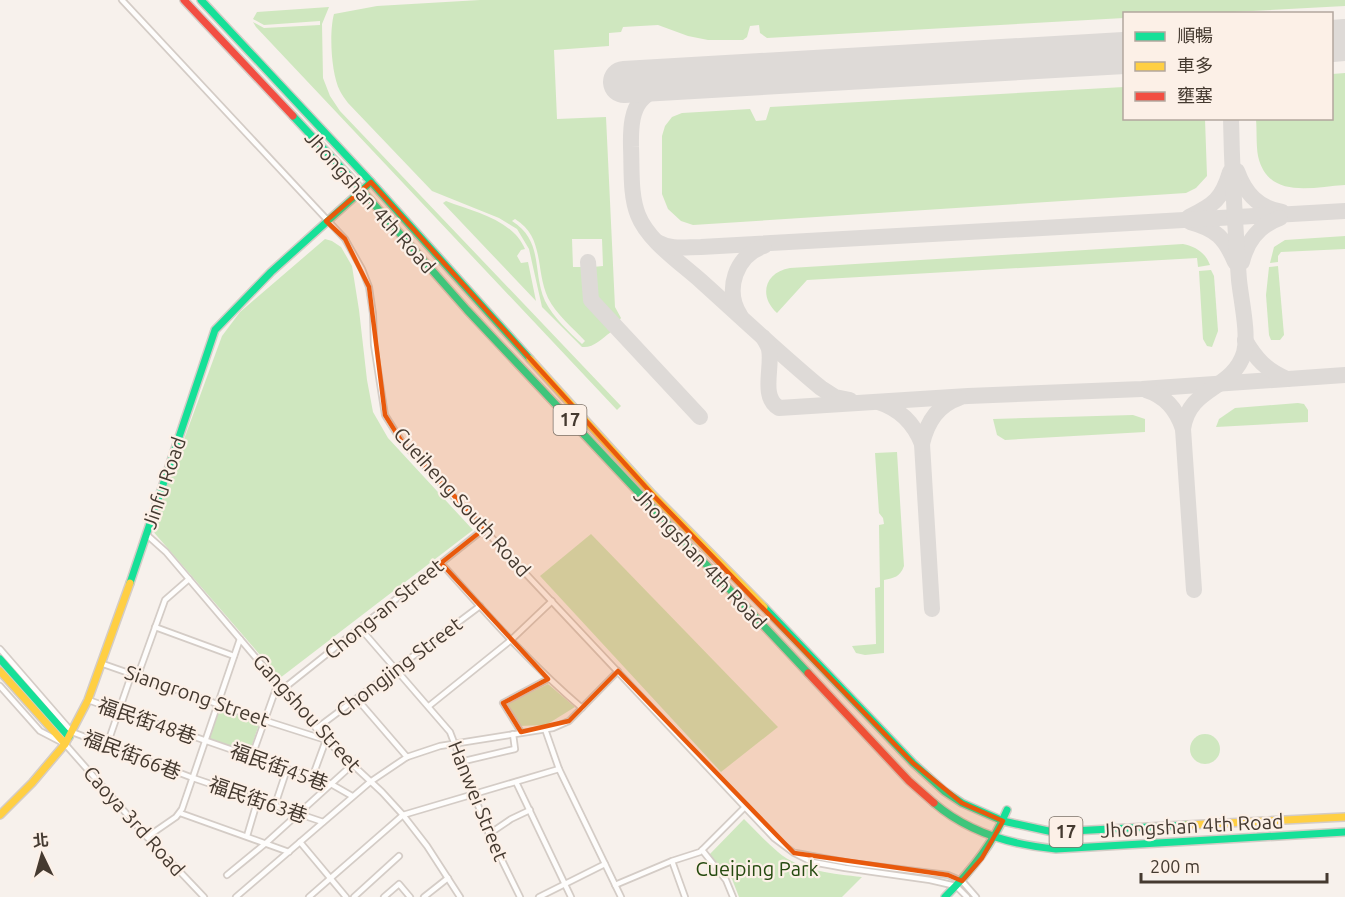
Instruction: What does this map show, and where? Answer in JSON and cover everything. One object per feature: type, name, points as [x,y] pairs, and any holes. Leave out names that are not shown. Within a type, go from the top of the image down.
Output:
[{"type":"main road","name":"Jhongshan 4th Road","points":[[184,0],[361,190],[467,310],[909,781],[950,816],[994,838],[1027,846],[1072,849],[1345,832]]},
{"type":"main road","name":"Jhongshan 4th Road","points":[[201,0],[371,182],[653,495],[839,684],[913,763],[944,791],[962,803],[1003,821],[1032,829],[1073,832],[1345,817]]},
{"type":"main road","name":"Jinfu Road","points":[[0,815],[32,783],[68,738],[88,700],[103,664],[215,330],[240,302],[371,182]]},
{"type":"main road","points":[[3,658],[68,738]]},
{"type":"main road","points":[[0,671],[68,738]]},
{"type":"main road","points":[[945,897],[976,866],[994,838],[1007,810]]},
{"type":"street","name":"Cueiheng South Road","points":[[122,0],[345,239],[369,287],[374,345],[385,415],[402,442],[774,838],[804,859],[824,864],[959,884]]},
{"type":"street","name":"Chong-an Street","points":[[283,689],[484,528]]},
{"type":"street","name":"Gangshou Street","points":[[147,535],[166,552],[326,740],[403,815],[427,846],[460,897]]},
{"type":"street","points":[[441,563],[548,679],[582,708]]},
{"type":"street","points":[[138,675],[165,600],[189,579]]},
{"type":"street","points":[[429,706],[511,640],[552,601]]},
{"type":"street","name":"Chongjing Street","points":[[317,728],[480,606]]},
{"type":"street","points":[[155,627],[234,656]]},
{"type":"street","name":"Hanwei Street","points":[[360,627],[450,732],[472,795],[520,897]]},
{"type":"street","points":[[147,837],[180,813],[240,639]]},
{"type":"street","points":[[0,649],[3,658]]},
{"type":"street","name":"Siangrong Street","points":[[103,664],[217,705],[326,740]]},
{"type":"street","points":[[236,897],[352,796],[408,757],[440,746],[553,728],[569,721],[618,671]]},
{"type":"street","points":[[107,745],[132,673]]},
{"type":"street","points":[[521,732],[503,703],[548,679]]},
{"type":"street","points":[[252,756],[278,683]]},
{"type":"street","points":[[0,686],[40,732],[68,738]]},
{"type":"street","points":[[357,699],[408,757]]},
{"type":"street","name":"福民街48巷","points":[[88,700],[205,741]]},
{"type":"street","points":[[545,729],[559,769],[621,897]]},
{"type":"street","points":[[460,762],[515,749],[513,734]]},
{"type":"street","name":"福民街66巷","points":[[68,738],[107,745],[193,778]]},
{"type":"street","name":"Caoya 3rd Road","points":[[68,738],[147,837],[204,897]]},
{"type":"street","points":[[312,778],[326,740]]},
{"type":"street","name":"福民街45巷","points":[[205,741],[331,784],[352,796]]},
{"type":"street","points":[[227,875],[352,765]]},
{"type":"street","points":[[275,805],[287,769]]},
{"type":"street","points":[[309,897],[403,815],[559,769]]},
{"type":"street","name":"福民街63巷","points":[[193,778],[323,822]]},
{"type":"street","points":[[516,782],[571,897]]},
{"type":"street","points":[[247,836],[258,799]]},
{"type":"street","points":[[615,885],[702,850],[746,806]]},
{"type":"street","points":[[489,834],[511,819],[530,810]]},
{"type":"street","points":[[180,813],[289,852]]},
{"type":"street","points":[[300,842],[346,897]]},
{"type":"street","points":[[702,850],[726,880],[733,897]]},
{"type":"street","name":"Cueiheng South Road","points":[[794,853],[850,863],[948,875],[959,884],[967,897]]},
{"type":"street","points":[[354,897],[399,856]]},
{"type":"street","points":[[672,861],[685,897]]},
{"type":"street","points":[[539,897],[605,864]]},
{"type":"street","points":[[424,897],[448,878]]},
{"type":"street","points":[[384,897],[399,884],[410,897]]},
{"type":"street","points":[[959,884],[976,897]]},
{"type":"highlighted area","points":[[371,182],[653,495],[913,763],[962,803],[1003,821],[982,858],[962,881],[948,875],[794,853],[618,671],[569,721],[521,732],[503,703],[548,679],[441,563],[485,528],[402,442],[385,415],[369,287],[345,239],[326,221]]},
{"type":"green space","points":[[480,0],[1345,0],[1345,6],[1234,12],[1123,12],[1123,18],[767,38],[760,33],[759,25],[750,26],[747,37],[743,40],[708,40],[688,36],[658,25],[623,27],[621,32],[609,33],[609,46],[554,50],[557,119],[606,117],[615,307],[621,318],[618,322],[595,297],[593,267],[603,266],[602,239],[572,239],[573,267],[583,267],[587,301],[612,328],[611,332],[597,342],[582,347],[542,307],[529,249],[517,229],[499,218],[432,191],[348,103],[337,84],[335,74],[332,53],[334,14],[377,6]],"holes":[[[515,219],[531,235],[548,298],[560,315],[585,341],[582,344],[548,307],[541,290],[533,247],[522,229],[512,221]]]},
{"type":"green space","points":[[329,7],[322,24],[323,78],[330,96],[340,111],[621,406],[617,410],[253,22],[264,28],[320,25],[320,21],[264,25],[253,19],[257,12]]},
{"type":"green space","points":[[1345,73],[1345,185],[1293,188],[1281,185],[1263,170],[1258,156],[1256,120],[1333,120],[1333,74]]},
{"type":"green space","points":[[1123,87],[1123,120],[1205,120],[1207,176],[1196,188],[1186,193],[693,225],[681,221],[668,209],[662,194],[662,136],[665,126],[672,117],[682,113],[750,109],[756,121],[766,120],[770,107]]},
{"type":"green space","points":[[446,201],[480,213],[511,230],[525,249],[521,250],[517,256],[521,263],[528,262],[536,301],[443,203]]},
{"type":"green space","points":[[1345,236],[1345,249],[1281,252],[1278,262],[1270,263],[1274,247],[1285,240]]},
{"type":"green space","points":[[325,239],[341,247],[352,266],[373,412],[388,438],[473,530],[280,678],[151,529],[222,336],[240,312]]},
{"type":"green space","points":[[1183,244],[1200,251],[1210,265],[1198,267],[1197,258],[807,280],[777,313],[771,306],[766,292],[775,274],[790,268]]},
{"type":"green space","points":[[1278,266],[1284,335],[1280,340],[1271,340],[1266,295],[1269,267]]},
{"type":"green space","points":[[1211,270],[1214,276],[1218,331],[1212,347],[1207,346],[1203,339],[1199,271]]},
{"type":"green space","points":[[1304,404],[1308,410],[1308,422],[1216,427],[1219,419],[1235,408]]},
{"type":"green space","points":[[1133,415],[1145,419],[1145,432],[1005,440],[997,435],[993,419]]},
{"type":"green space","points":[[897,452],[904,566],[901,573],[884,580],[884,653],[865,655],[856,653],[852,646],[876,644],[875,588],[880,587],[879,525],[884,524],[879,513],[875,453]]},
{"type":"green space","points":[[591,534],[778,727],[721,772],[540,576]]},
{"type":"green space","points":[[548,684],[575,707],[546,725],[520,726],[507,704]]},
{"type":"green space","points":[[219,707],[260,721],[249,754],[208,740]]},
{"type":"green space","points":[[1205,734],[1216,738],[1220,749],[1216,760],[1205,764],[1194,760],[1190,749],[1194,738]]},
{"type":"green space","name":"Cueiping Park","points":[[744,819],[778,852],[796,864],[862,877],[842,897],[739,897],[732,879],[709,855]]},
{"type":"taxiway","points":[[682,79],[647,95],[640,101],[633,119],[631,131],[633,190],[635,207],[643,225],[657,243],[821,388],[835,397],[850,400]]},
{"type":"taxiway","points":[[1183,429],[1193,404],[1230,375],[1244,353],[1245,327],[1236,240],[1231,120]]},
{"type":"taxiway","points":[[1237,171],[1248,193],[1266,207],[1282,212]]},
{"type":"taxiway","points":[[1189,217],[1216,200],[1224,189],[1230,172]]},
{"type":"taxiway","points":[[657,242],[662,245],[684,248],[1345,211]]},
{"type":"taxiway","points":[[1242,262],[1247,247],[1255,235],[1266,225],[1280,218]]},
{"type":"taxiway","points":[[1190,222],[1213,231],[1223,241],[1235,262]]},
{"type":"taxiway","points":[[740,315],[733,295],[736,274],[746,257],[764,246]]},
{"type":"taxiway","points":[[588,262],[591,300],[700,417]]},
{"type":"taxiway","points":[[763,337],[770,356],[768,381],[770,397],[779,408],[968,396],[1142,389],[1345,375]]},
{"type":"taxiway","points":[[1245,340],[1262,363],[1287,379]]},
{"type":"taxiway","points":[[1146,390],[1159,396],[1170,405],[1183,429],[1194,590]]},
{"type":"taxiway","points":[[922,444],[934,415],[945,405],[959,398]]},
{"type":"taxiway","points":[[878,402],[905,418],[915,430],[922,444],[932,609]]},
{"type":"runway","points":[[1333,41],[1345,40]]},
{"type":"runway","points":[[624,82],[1123,53]]},
{"type":"traffic: fast","points":[[201,0],[371,182],[530,359]]},
{"type":"traffic: fast","points":[[293,116],[467,310],[808,673]]},
{"type":"traffic: fast","points":[[130,583],[215,330],[271,272],[371,182]]},
{"type":"traffic: fast","points":[[764,607],[913,763],[944,791],[962,803],[1003,821],[1053,832],[1187,825]]},
{"type":"traffic: fast","points":[[0,659],[69,737]]},
{"type":"traffic: fast","points":[[934,803],[962,822],[991,836],[1056,849],[1345,832]]},
{"type":"traffic: fast","points":[[945,897],[980,856],[1007,810]]},
{"type":"traffic: slow","points":[[530,359],[653,495],[764,607]]},
{"type":"traffic: slow","points":[[0,815],[32,783],[65,744],[88,700],[130,583]]},
{"type":"traffic: slow","points":[[0,671],[65,744]]},
{"type":"traffic: slow","points":[[1187,825],[1345,817]]},
{"type":"traffic: jam","points":[[184,0],[293,116]]},
{"type":"traffic: jam","points":[[808,673],[909,781],[934,803]]}]
